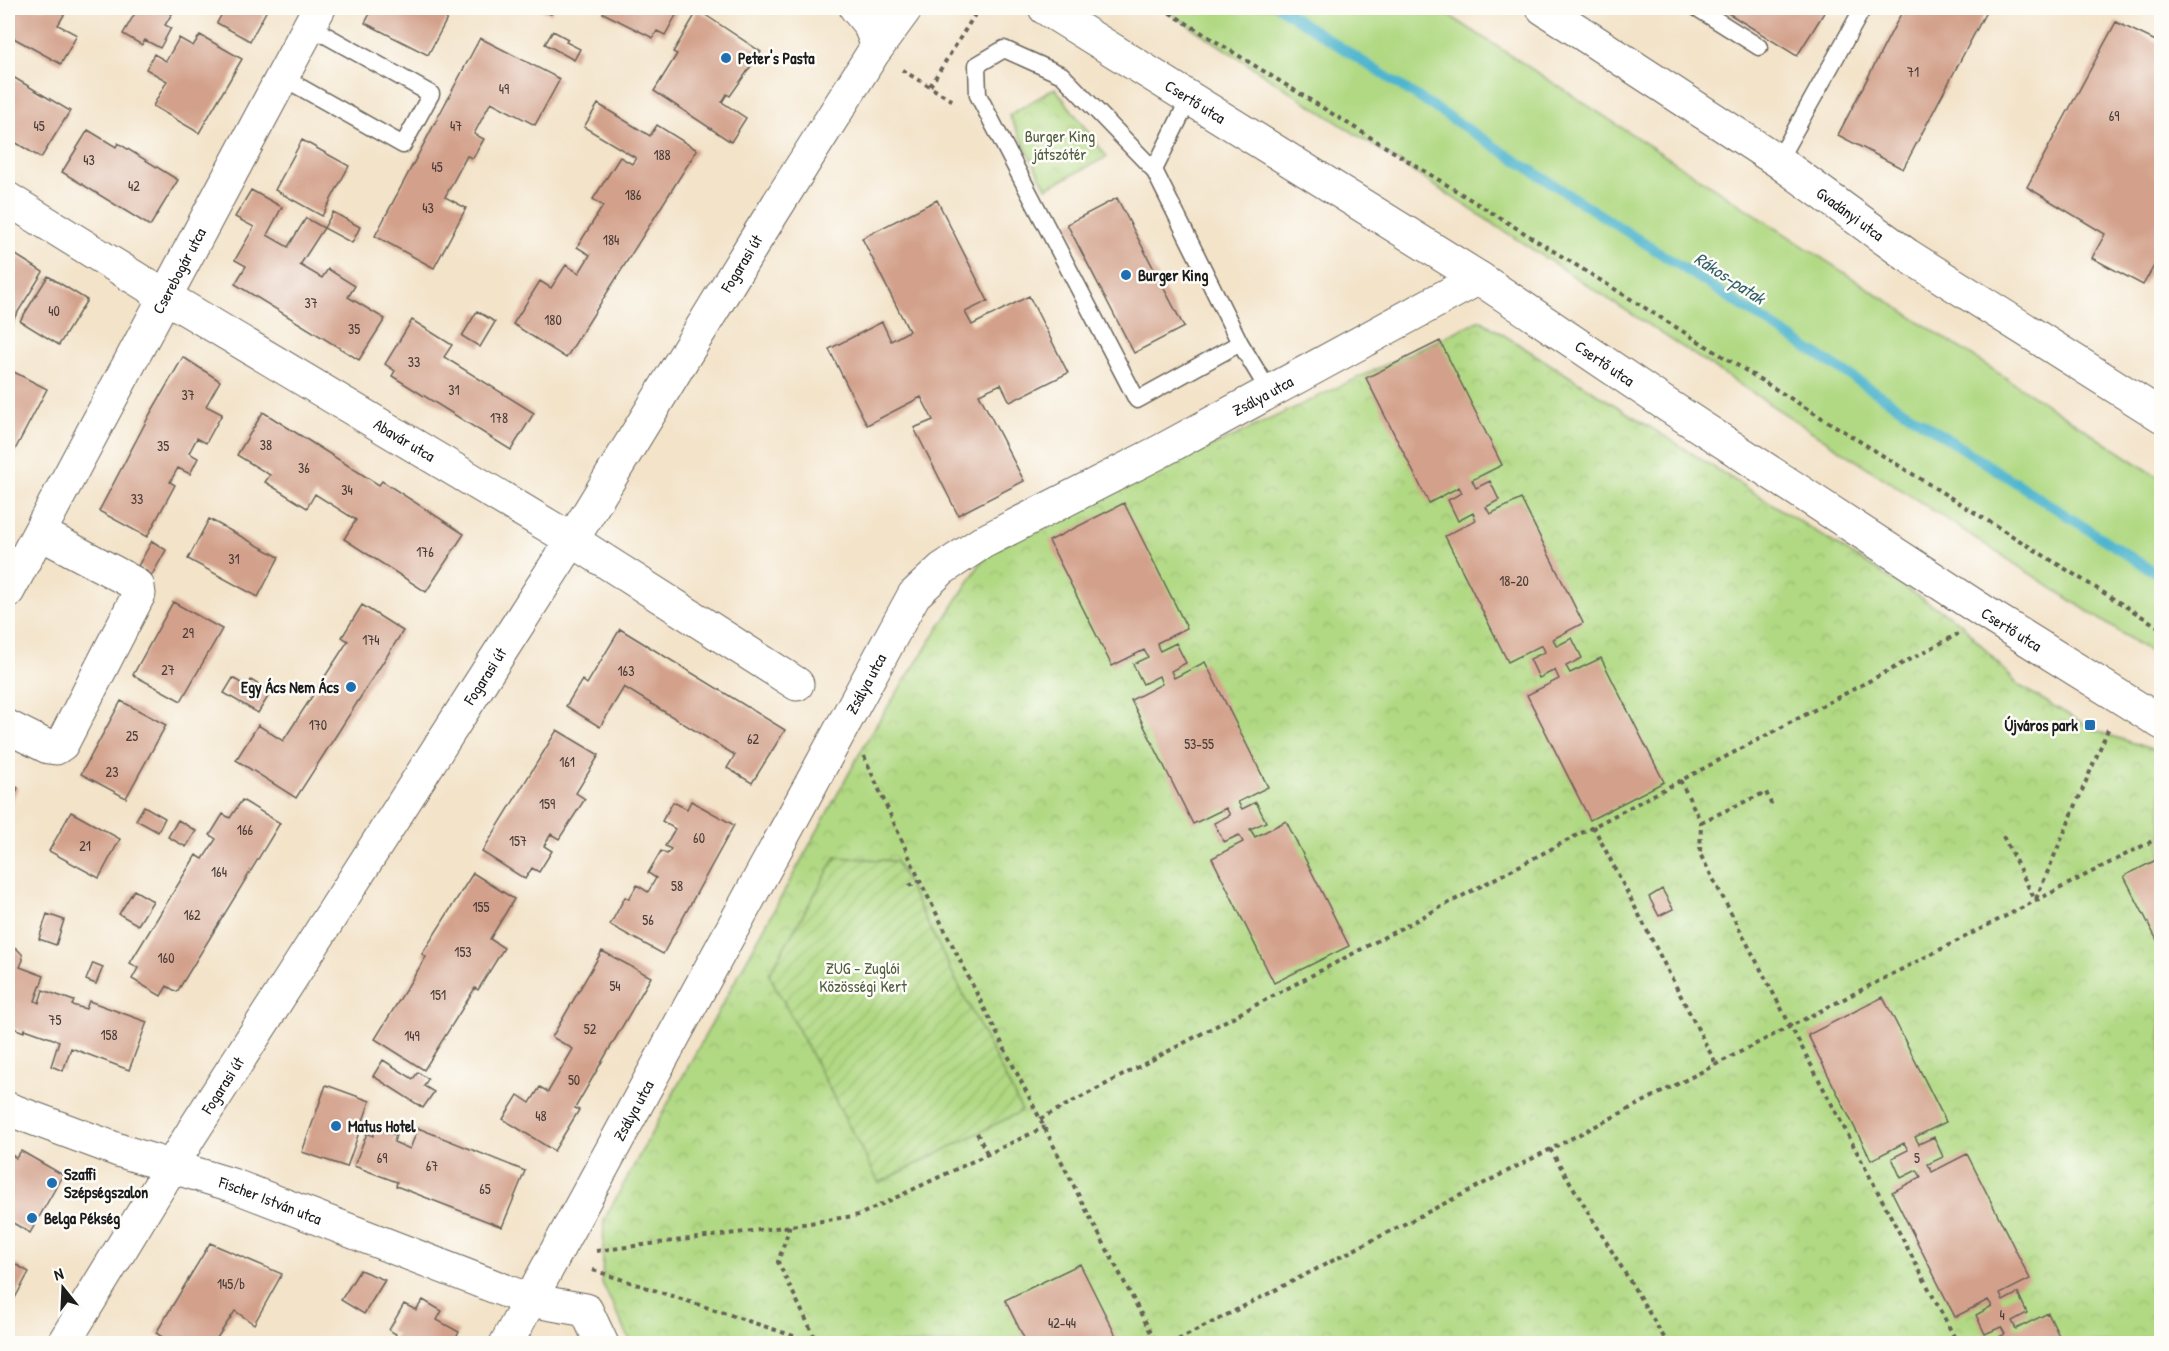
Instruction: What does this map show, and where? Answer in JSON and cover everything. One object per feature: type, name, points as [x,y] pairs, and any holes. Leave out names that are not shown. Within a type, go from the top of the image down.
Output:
[{"type":"street","points":[[856,8],[868,24],[878,46]]},
{"type":"street","name":"Fogarasi út","points":[[63,1344],[172,1167],[572,540],[756,239],[878,46],[906,8]]},
{"type":"street","name":"Csertő utca","points":[[1046,8],[1479,278],[1664,403],[1992,617],[2162,723]]},
{"type":"street","name":"Gvadányi utca","points":[[1543,8],[1778,162],[1907,255],[2162,416]]},
{"type":"street","name":"Cserebogár utca","points":[[8,591],[314,17]]},
{"type":"street","name":"Abavár utca","points":[[8,199],[166,297],[572,540],[797,684]]},
{"type":"street","name":"Zsálya utca","points":[[506,1344],[914,595],[942,570],[983,542],[1270,393],[1479,278]]},
{"type":"street","points":[[8,727],[48,747],[56,748],[62,744],[139,594],[138,587],[132,582],[40,533]]},
{"type":"street","name":"Fischer István utca","points":[[8,1109],[121,1151],[232,1185],[529,1300],[586,1310],[602,1344]]},
{"type":"lane","points":[[1697,8],[1759,47]]},
{"type":"lane","points":[[1778,162],[1863,8]]},
{"type":"lane","points":[[282,77],[403,145],[431,94],[314,17]]},
{"type":"lane","points":[[1240,343],[1137,400],[978,95],[977,65],[1004,49],[1062,75],[1154,170],[1240,343],[1270,393]]},
{"type":"lane","points":[[1154,170],[1189,99]]},
{"type":"path","points":[[930,86],[978,8]]},
{"type":"path","points":[[1162,8],[2162,629]]},
{"type":"path","points":[[1040,1119],[1992,617]]},
{"type":"path","points":[[2035,900],[2121,698]]},
{"type":"path","points":[[843,728],[861,750],[920,881],[1156,1344]]},
{"type":"path","points":[[1680,780],[1701,822],[1700,854],[1958,1344]]},
{"type":"path","points":[[1701,822],[1766,792],[1772,806]]},
{"type":"path","points":[[1593,826],[1716,1064]]},
{"type":"path","points":[[1170,1344],[2162,836]]},
{"type":"path","points":[[2003,837],[2035,900]]},
{"type":"path","points":[[909,886],[920,881]]},
{"type":"path","points":[[589,1252],[858,1215],[1045,1126]]},
{"type":"path","points":[[977,1133],[987,1153]]},
{"type":"path","points":[[1550,1149],[1668,1344]]},
{"type":"path","points":[[790,1226],[778,1262],[815,1338]]},
{"type":"path","points":[[593,1270],[809,1341]]},
{"type":"green space","points":[[1162,8],[1438,8],[2161,479],[2161,659]]},
{"type":"green space","name":"Burger King játszótér","points":[[1055,88],[1107,157],[1046,188],[1009,115]]},
{"type":"green space","points":[[1480,320],[1961,623],[2018,685],[2096,731],[2161,752],[2161,1343],[1469,1344],[1464,1337],[1451,1344],[632,1344],[602,1283],[604,1220],[871,733],[987,553]]},
{"type":"green space","name":"ZUG - Zuglói Közösségi Kert","points":[[836,857],[896,861],[1022,1111],[879,1183],[769,974]]},
{"type":"building","points":[[8,8],[68,8],[58,25],[77,35],[61,64],[8,35]]},
{"type":"building","points":[[138,8],[173,8],[165,25],[171,28],[160,48],[145,40],[142,45],[123,34]]},
{"type":"building","points":[[225,8],[268,8],[250,41],[217,23]]},
{"type":"building","points":[[373,8],[427,8],[448,17],[428,55],[365,23]]},
{"type":"building","points":[[537,8],[554,8],[551,14]]},
{"type":"building","points":[[606,8],[680,8],[665,35],[657,31],[653,38],[603,13]]},
{"type":"building","points":[[1720,8],[1827,8],[1797,56]]},
{"type":"building","points":[[1904,8],[1988,8],[1903,169],[1838,135]]},
{"type":"building","points":[[698,10],[761,52],[730,96],[727,94],[722,102],[746,118],[731,142],[654,91],[677,54],[673,52]]},
{"type":"building","points":[[2116,22],[2162,44],[2162,261],[2158,259],[2143,285],[2092,258],[2105,234],[2027,187]]},
{"type":"building","points":[[553,31],[568,39],[566,42],[580,49],[574,60],[545,44]]},
{"type":"building","points":[[200,35],[242,59],[199,133],[153,106],[167,81],[146,69],[154,54],[166,61],[179,38],[193,46]]},
{"type":"building","points":[[480,38],[560,79],[535,125],[491,102],[474,134],[484,139],[473,158],[467,156],[445,197],[466,208],[434,268],[375,236]]},
{"type":"building","points":[[8,74],[70,111],[41,158],[8,138]]},
{"type":"building","points":[[598,104],[650,136],[657,125],[697,150],[566,358],[513,324],[540,281],[551,288],[566,265],[579,273],[590,255],[577,247],[603,206],[593,199],[620,157],[632,164],[636,158],[584,127]]},
{"type":"building","points":[[88,130],[116,147],[118,143],[178,180],[150,226],[62,172]]},
{"type":"building","points":[[302,140],[349,166],[322,216],[275,190]]},
{"type":"building","points":[[251,190],[282,207],[267,235],[288,247],[306,218],[324,228],[300,265],[322,278],[328,269],[355,286],[348,297],[385,319],[359,360],[235,284],[246,266],[235,260],[254,227],[235,217]]},
{"type":"building","name":"Burger King","points":[[1117,198],[1184,327],[1134,353],[1067,224]]},
{"type":"building","points":[[937,200],[988,301],[965,312],[972,325],[1029,296],[1068,373],[1010,402],[1001,384],[979,394],[1024,481],[958,515],[914,428],[933,420],[921,397],[867,425],[829,349],[882,322],[891,341],[909,331],[862,238]]},
{"type":"building","points":[[333,212],[360,227],[352,243],[324,228]]},
{"type":"building","points":[[8,250],[43,272],[13,320],[8,316]]},
{"type":"building","points":[[48,276],[87,300],[59,345],[20,321]]},
{"type":"building","points":[[477,311],[495,322],[480,347],[462,336]]},
{"type":"building","points":[[412,320],[452,345],[444,357],[534,413],[511,450],[392,376],[395,371],[385,364]]},
{"type":"building","points":[[1440,341],[1502,465],[1472,480],[1476,488],[1490,481],[1499,500],[1486,507],[1490,514],[1521,499],[1583,623],[1553,639],[1557,646],[1572,638],[1582,658],[1566,666],[1570,673],[1601,658],[1664,782],[1590,820],[1527,695],[1559,679],[1555,670],[1539,678],[1530,659],[1545,652],[1542,645],[1508,662],[1445,536],[1476,520],[1473,513],[1458,521],[1448,500],[1462,493],[1459,487],[1429,503],[1366,378]]},
{"type":"building","points":[[183,357],[220,381],[206,406],[222,414],[206,443],[197,438],[189,453],[198,458],[190,474],[178,468],[170,482],[175,485],[147,537],[99,511]]},
{"type":"building","points":[[10,370],[47,389],[8,463],[8,374]]},
{"type":"building","points":[[263,412],[379,485],[382,481],[464,534],[426,592],[344,539],[356,520],[315,494],[307,508],[265,482],[270,475],[237,455]]},
{"type":"building","points":[[1124,503],[1187,628],[1157,643],[1160,651],[1176,643],[1186,663],[1171,671],[1174,678],[1205,662],[1268,787],[1238,802],[1242,809],[1256,802],[1266,822],[1250,829],[1255,837],[1286,821],[1349,946],[1274,983],[1212,858],[1243,842],[1239,835],[1224,842],[1214,823],[1230,815],[1226,808],[1193,824],[1131,700],[1162,684],[1159,676],[1143,684],[1133,664],[1148,657],[1144,650],[1112,666],[1049,541]]},
{"type":"building","points":[[209,519],[279,557],[258,597],[188,559]]},
{"type":"building","points":[[152,541],[166,550],[152,575],[138,566]]},
{"type":"building","points":[[173,602],[222,629],[181,701],[133,675]]},
{"type":"building","points":[[362,605],[403,631],[296,798],[236,760],[258,725],[283,741],[348,641],[342,637]]},
{"type":"building","points":[[620,629],[785,730],[752,783],[727,768],[735,755],[624,687],[600,727],[566,706],[582,680],[587,684]]},
{"type":"building","points":[[233,678],[247,687],[251,680],[271,692],[258,713],[224,693]]},
{"type":"building","points":[[121,701],[166,725],[126,798],[81,774]]},
{"type":"building","points":[[557,730],[599,755],[576,793],[585,799],[559,839],[551,834],[544,846],[552,851],[539,872],[532,868],[525,879],[482,852]]},
{"type":"building","points":[[8,782],[18,788],[8,808]]},
{"type":"building","points":[[242,800],[280,823],[177,992],[167,986],[161,996],[132,979],[138,968],[130,963],[196,855],[203,859],[216,839],[210,835],[223,814],[230,818]]},
{"type":"building","points":[[691,801],[734,825],[663,954],[610,925],[625,897],[629,899],[637,885],[648,892],[656,878],[648,873],[661,851],[667,854],[671,849],[665,846],[675,829],[662,821],[673,802],[687,809]]},
{"type":"building","points":[[144,806],[165,818],[158,832],[136,820]]},
{"type":"building","points":[[71,812],[120,839],[99,878],[49,851]]},
{"type":"building","points":[[178,820],[196,831],[186,847],[168,837]]},
{"type":"building","points":[[2162,857],[2162,950],[2124,876]]},
{"type":"building","points":[[473,873],[514,899],[490,939],[504,948],[478,990],[475,988],[424,1070],[375,1039],[426,957],[422,954]]},
{"type":"building","points":[[1662,889],[1673,909],[1659,916],[1649,897]]},
{"type":"building","points":[[134,890],[153,901],[138,925],[119,914]]},
{"type":"building","points":[[47,914],[64,920],[56,945],[39,939]]},
{"type":"building","points":[[16,948],[22,954],[23,960],[20,967],[44,976],[35,1001],[39,1003],[43,990],[74,1001],[72,1005],[86,1009],[89,1001],[147,1022],[129,1070],[71,1048],[63,1071],[51,1066],[59,1041],[25,1029],[24,1032],[8,1026],[8,950]]},
{"type":"building","points":[[602,951],[651,977],[575,1108],[579,1110],[554,1151],[503,1119],[518,1095],[530,1103],[540,1087],[548,1092],[573,1049],[552,1037]]},
{"type":"building","points":[[93,963],[103,967],[96,984],[86,980]]},
{"type":"building","points":[[1883,997],[1946,1122],[1915,1137],[1919,1144],[1934,1137],[1943,1157],[1928,1164],[1932,1172],[1967,1154],[2030,1279],[2000,1294],[2003,1301],[2018,1293],[2027,1313],[2012,1321],[2016,1329],[2048,1313],[2063,1344],[1986,1344],[2005,1334],[2001,1327],[1985,1334],[1976,1315],[1992,1306],[1988,1300],[1955,1317],[1892,1192],[1921,1177],[1917,1170],[1901,1178],[1892,1158],[1908,1150],[1904,1143],[1871,1160],[1808,1035]]},
{"type":"building","points":[[383,1060],[413,1079],[418,1072],[428,1079],[424,1086],[434,1092],[423,1108],[373,1076]]},
{"type":"building","name":"Matus Hotel","points":[[326,1085],[370,1101],[347,1167],[302,1152]]},
{"type":"building","points":[[376,1128],[396,1135],[394,1142],[410,1149],[418,1128],[525,1171],[502,1227],[396,1186],[397,1182],[354,1166],[367,1133],[373,1136]]},
{"type":"building","points":[[21,1151],[63,1175],[30,1233],[8,1220],[8,1152],[16,1158]]},
{"type":"building","points":[[210,1243],[282,1274],[254,1324],[235,1311],[213,1344],[173,1344],[156,1333]]},
{"type":"building","points":[[8,1260],[29,1272],[8,1311]]},
{"type":"building","points":[[1080,1264],[1120,1344],[1027,1344],[1005,1300]]},
{"type":"building","points":[[360,1270],[385,1280],[364,1314],[341,1300]]},
{"type":"building","points":[[423,1300],[442,1311],[437,1320],[459,1332],[453,1344],[391,1344],[396,1334],[389,1330],[404,1304],[416,1310]]},
{"type":"waterway","name":"Rákos-patak","points":[[1280,8],[2162,577]]},
{"type":"place","name":"Peter's Pasta","points":[[726,58]]},
{"type":"place","name":"Burger King","points":[[1126,275]]},
{"type":"place","name":"Egy Ács Nem Ács","points":[[351,687]]},
{"type":"place","name":"Újváros park","points":[[2090,725]]},
{"type":"place","name":"Matus Hotel","points":[[336,1126]]},
{"type":"place","name":"Szaffi Szépségszalon","points":[[52,1183]]},
{"type":"place","name":"Belga Pékség","points":[[32,1218]]}]
